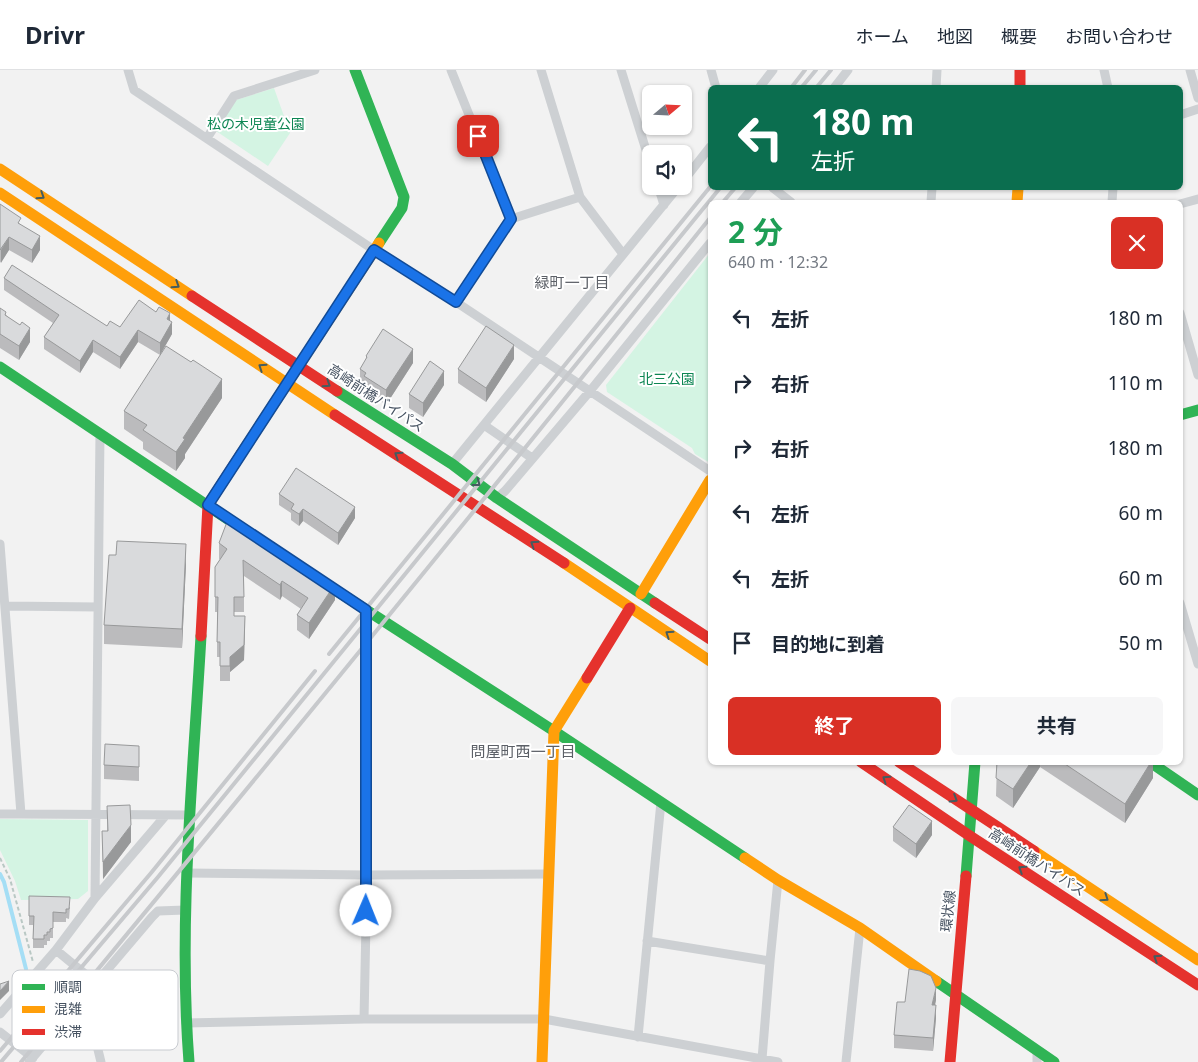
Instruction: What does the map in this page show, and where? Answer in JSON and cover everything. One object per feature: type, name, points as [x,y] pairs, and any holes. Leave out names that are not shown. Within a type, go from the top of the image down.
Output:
[{"type":"main road","points":[[189,1062],[186,1022],[185,910],[208,505],[402,208],[404,197],[355,70]]},
{"type":"main road","points":[[1020,70],[1020,85]]},
{"type":"main road","name":"高崎前橋バイパス","points":[[0,169],[298,366],[452,464],[497,498],[708,638]]},
{"type":"main road","points":[[0,193],[286,383],[485,511],[708,661]]},
{"type":"main road","points":[[0,367],[252,535]]},
{"type":"main road","points":[[1183,414],[1198,410]]},
{"type":"main road","points":[[641,594],[708,483]]},
{"type":"main road","points":[[317,578],[554,730],[778,880],[860,928],[954,992],[1037,1057],[1054,1062]]},
{"type":"main road","points":[[542,1062],[554,730],[630,608]]},
{"type":"main road","name":"高崎前橋バイパス","points":[[865,765],[970,836],[1198,985]]},
{"type":"main road","name":"高崎前橋バイパス","points":[[904,765],[1198,960]]},
{"type":"main road","name":"環状線","points":[[950,1062],[954,992],[970,836],[975,765]]},
{"type":"main road","points":[[1155,765],[1198,795]]},
{"type":"street","points":[[128,70],[134,90],[708,470]]},
{"type":"street","points":[[207,138],[234,96],[315,70]]},
{"type":"street","points":[[451,70],[511,219]]},
{"type":"street","points":[[541,70],[580,197],[623,254]]},
{"type":"street","points":[[621,70],[644,145]]},
{"type":"street","points":[[711,70],[715,85]]},
{"type":"street","points":[[762,85],[774,70]]},
{"type":"street","points":[[836,85],[848,70]]},
{"type":"street","points":[[936,85],[937,70]]},
{"type":"street","points":[[1104,70],[1107,85]]},
{"type":"street","points":[[1190,70],[1198,98]]},
{"type":"street","points":[[1183,114],[1198,110]]},
{"type":"street","points":[[692,170],[708,150]]},
{"type":"street","points":[[743,200],[751,190]]},
{"type":"street","points":[[776,190],[788,200]]},
{"type":"street","points":[[661,195],[664,205]]},
{"type":"street","points":[[452,464],[672,195]]},
{"type":"street","points":[[456,302],[511,219],[580,197]]},
{"type":"street","points":[[1183,203],[1198,199]]},
{"type":"street","points":[[497,498],[590,391],[708,245]]},
{"type":"street","points":[[1183,323],[1198,375]]},
{"type":"street","points":[[484,425],[532,458]]},
{"type":"street","points":[[95,898],[100,433]]},
{"type":"street","points":[[0,544],[21,814]]},
{"type":"street","points":[[5,606],[98,607]]},
{"type":"street","points":[[364,1019],[367,876],[366,610]]},
{"type":"street","points":[[1183,610],[1194,637],[1198,664]]},
{"type":"street","points":[[638,1036],[661,802]]},
{"type":"street","points":[[0,814],[190,815]]},
{"type":"street","points":[[38,970],[56,950],[95,898],[166,815]]},
{"type":"street","points":[[187,873],[367,876],[549,874]]},
{"type":"street","points":[[762,1059],[778,880]]},
{"type":"street","points":[[108,970],[158,911],[185,910]]},
{"type":"street","points":[[846,1062],[860,928]]},
{"type":"street","points":[[647,941],[770,961]]},
{"type":"street","points":[[56,950],[78,970]]},
{"type":"street","points":[[0,1014],[12,1000]]},
{"type":"street","points":[[186,1022],[364,1019],[544,1019],[778,1062]]},
{"type":"street","points":[[0,1032],[12,1043]]},
{"type":"street","points":[[20,1050],[31,1060],[40,1050]]},
{"type":"path","points":[[0,858],[10,879],[35,970]]},
{"type":"green space","name":"松の木児童公園","points":[[274,88],[290,133],[268,166],[216,131],[236,100]]},
{"type":"green space","name":"北三公園","points":[[708,256],[708,462],[695,454],[692,448],[607,392],[606,385]]},
{"type":"green space","points":[[0,819],[88,820],[88,891],[78,899],[21,900],[15,881],[0,850]]},
{"type":"building","points":[[0,204],[21,218],[18,223],[40,236],[32,250],[9,237],[0,250]]},
{"type":"building","points":[[12,265],[107,326],[110,321],[120,327],[139,300],[156,312],[159,307],[170,313],[167,319],[172,322],[160,343],[138,330],[120,357],[93,340],[80,361],[44,337],[59,315],[4,278]]},
{"type":"building","points":[[0,308],[6,312],[5,315],[20,325],[22,322],[30,328],[19,346],[0,334]]},
{"type":"building","points":[[486,326],[514,345],[486,388],[458,369]]},
{"type":"building","points":[[383,329],[413,349],[386,390],[364,376],[366,373],[360,369]]},
{"type":"building","points":[[166,346],[191,362],[193,360],[222,379],[183,438],[185,439],[176,452],[143,430],[147,425],[124,411]]},
{"type":"building","points":[[430,361],[444,371],[423,403],[409,394]]},
{"type":"building","points":[[296,468],[355,507],[338,533],[303,509],[299,514],[291,509],[294,504],[279,494]]},
{"type":"building","points":[[230,514],[335,584],[309,623],[297,615],[308,598],[282,581],[280,585],[243,560],[244,597],[234,597],[234,616],[245,616],[244,645],[230,657],[230,666],[220,666],[220,642],[217,642],[218,597],[215,597],[215,567],[227,549],[219,543]]},
{"type":"building","points":[[117,541],[186,544],[182,629],[104,625],[109,555],[116,555]]},
{"type":"building","points":[[105,744],[139,746],[139,767],[104,765]]},
{"type":"building","points":[[997,765],[1029,765],[1013,789],[996,778]]},
{"type":"building","points":[[1066,765],[1149,765],[1125,804]]},
{"type":"building","points":[[130,805],[131,825],[103,862],[102,831],[108,831],[107,806]]},
{"type":"building","points":[[909,805],[932,821],[916,844],[893,827]]},
{"type":"building","points":[[29,896],[70,897],[69,909],[66,909],[66,913],[53,912],[53,928],[50,929],[50,932],[47,932],[47,935],[44,935],[44,939],[33,939],[34,916],[29,916]]},
{"type":"building","points":[[909,969],[931,976],[936,988],[932,1005],[936,1005],[933,1038],[894,1035],[897,1002],[905,1002]]},
{"type":"building","points":[[9,981],[0,991],[0,984]]},
{"type":"waterway","points":[[0,874],[4,882],[26,969]]},
{"type":"railway","points":[[793,85],[805,70]]},
{"type":"railway","points":[[804,85],[816,70]]},
{"type":"railway","points":[[818,85],[831,70]]},
{"type":"railway","points":[[329,654],[708,189]]},
{"type":"railway","points":[[710,200],[718,190]]},
{"type":"railway","points":[[725,200],[733,190]]},
{"type":"railway","points":[[79,970],[158,877],[708,203]]},
{"type":"railway","points":[[97,970],[367,642],[708,220]]},
{"type":"railway","points":[[69,970],[151,873],[315,671]]},
{"type":"railway","points":[[0,1051],[12,1037]]},
{"type":"railway","points":[[1,1062],[12,1049]]},
{"type":"railway","points":[[21,1062],[31,1050]]},
{"type":"traffic: fast","points":[[355,70],[404,197],[402,208],[379,243]]},
{"type":"traffic: fast","points":[[0,367],[241,528]]},
{"type":"traffic: fast","points":[[337,391],[452,464],[497,498],[655,603]]},
{"type":"traffic: fast","points":[[1183,414],[1198,410]]},
{"type":"traffic: fast","points":[[323,582],[554,731],[745,858]]},
{"type":"traffic: fast","points":[[189,1062],[185,956],[186,902],[201,636]]},
{"type":"traffic: fast","points":[[966,876],[975,765]]},
{"type":"traffic: fast","points":[[1154,765],[1198,795]]},
{"type":"traffic: fast","points":[[936,981],[1054,1062]]},
{"type":"traffic: slow","points":[[0,169],[192,296]]},
{"type":"traffic: slow","points":[[1017,200],[1018,190]]},
{"type":"traffic: slow","points":[[0,193],[335,415]]},
{"type":"traffic: slow","points":[[241,454],[379,243]]},
{"type":"traffic: slow","points":[[641,594],[708,483]]},
{"type":"traffic: slow","points":[[564,563],[708,660]]},
{"type":"traffic: slow","points":[[542,1062],[554,731],[587,678]]},
{"type":"traffic: slow","points":[[1034,851],[1198,960]]},
{"type":"traffic: slow","points":[[745,858],[778,880],[860,928],[936,981]]},
{"type":"traffic: jam","points":[[1020,70],[1020,85]]},
{"type":"traffic: jam","points":[[192,296],[337,391]]},
{"type":"traffic: jam","points":[[335,415],[564,563]]},
{"type":"traffic: jam","points":[[201,636],[208,505],[241,454]]},
{"type":"traffic: jam","points":[[655,603],[708,638]]},
{"type":"traffic: jam","points":[[587,678],[630,608]]},
{"type":"traffic: jam","points":[[865,765],[970,836],[1198,985]]},
{"type":"traffic: jam","points":[[904,765],[1034,851]]},
{"type":"traffic: jam","points":[[950,1062],[966,876]]},
{"type":"district","name":"緑町一丁目","points":[[572,283]]},
{"type":"district","name":"問屋町西一丁目","points":[[523,752]]},
{"type":"route","points":[[366,911],[366,610],[208,505],[374,250],[456,302],[511,219],[478,136]]}]
